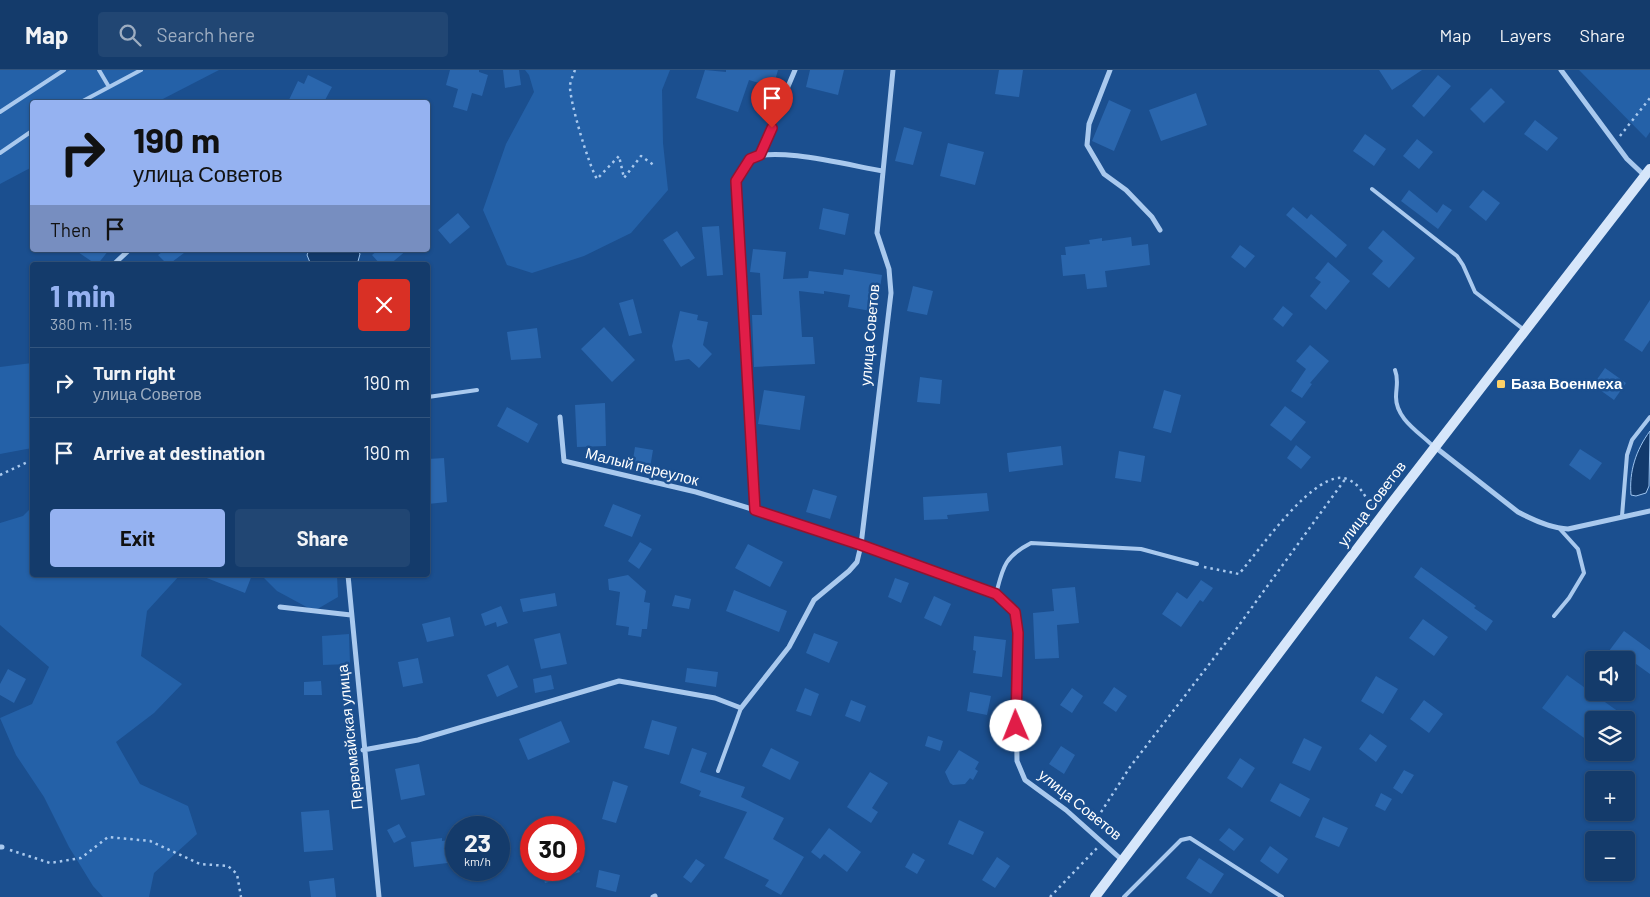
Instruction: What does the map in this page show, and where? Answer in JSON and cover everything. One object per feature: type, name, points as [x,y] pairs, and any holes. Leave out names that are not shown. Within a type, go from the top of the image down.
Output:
[{"type":"main road","name":"улица Советов","points":[[1095,897],[1391,504],[1647,173]]},
{"type":"street","points":[[760,155],[796,70]]},
{"type":"street","name":"улица Советов","points":[[741,708],[789,647],[814,600],[857,562],[861,545],[892,293],[889,269],[877,232],[890,118],[890,89],[893,70]]},
{"type":"street","points":[[1110,70],[1089,124],[1087,145],[1104,174],[1126,190],[1152,217],[1160,230]]},
{"type":"street","points":[[1561,70],[1615,142],[1647,173]]},
{"type":"street","points":[[755,510],[736,181],[750,159],[760,155],[791,154],[883,171]]},
{"type":"street","points":[[116,262],[127,252]]},
{"type":"street","name":"Малый переулок","points":[[560,417],[564,461],[696,492],[755,510]]},
{"type":"street","points":[[1435,447],[1518,512],[1532,520],[1568,529],[1622,516],[1650,512]]},
{"type":"street","name":"улица Советов","points":[[755,510],[861,545],[996,594],[1015,612],[1018,633],[1016,690],[1017,761],[1025,780],[1089,830],[1123,860]]},
{"type":"street","name":"Первомайская улица","points":[[348,577],[363,750],[379,897]]},
{"type":"street","points":[[280,607],[351,615]]},
{"type":"street","points":[[363,750],[418,740],[619,681],[715,698],[741,708]]},
{"type":"lane","points":[[0,112],[64,70]]},
{"type":"lane","points":[[99,70],[110,87]]},
{"type":"lane","points":[[85,100],[141,70]]},
{"type":"lane","points":[[0,152],[30,132]]},
{"type":"lane","points":[[1372,189],[1456,256],[1463,265],[1475,292],[1525,331]]},
{"type":"lane","points":[[1395,370],[1398,377],[1397,407],[1401,416],[1435,447]]},
{"type":"lane","points":[[430,397],[477,390]]},
{"type":"lane","points":[[1622,516],[1627,455],[1632,440],[1650,417]]},
{"type":"lane","points":[[1554,616],[1569,598],[1584,573],[1578,549],[1559,528]]},
{"type":"lane","points":[[996,594],[1004,564],[1015,552],[1031,544],[1141,549],[1197,564]]},
{"type":"lane","points":[[718,771],[741,708]]},
{"type":"lane","points":[[1124,897],[1181,840],[1190,838],[1282,897]]},
{"type":"path","points":[[574,70],[570,86],[580,131],[597,179],[619,156],[624,178],[641,156],[655,166]]},
{"type":"path","points":[[1615,142],[1650,98]]},
{"type":"path","points":[[0,475],[30,461]]},
{"type":"path","points":[[1197,564],[1239,574],[1309,492],[1326,480],[1346,478],[1361,488],[1371,507],[1391,504]]},
{"type":"path","points":[[1089,830],[1130,767],[1234,632],[1346,478]]},
{"type":"path","points":[[1,847],[50,862],[81,858],[108,837],[150,841],[200,864],[228,866],[237,874],[241,897]]},
{"type":"path","points":[[1050,897],[1103,842]]},
{"type":"shaded area","points":[[0,70],[219,70],[161,100],[30,100],[30,168],[0,184]]},
{"type":"shaded area","points":[[525,70],[670,70],[662,90],[663,143],[668,190],[631,233],[584,256],[532,273],[507,265],[483,210],[506,144],[534,92],[529,75]]},
{"type":"shaded area","points":[[1579,70],[1650,70],[1650,132],[1646,138]]},
{"type":"shaded area","points":[[308,252],[359,252],[360,254],[358,262],[310,262],[307,255]]},
{"type":"shaded area","points":[[30,363],[30,448],[0,454],[0,367]]},
{"type":"shaded area","points":[[1650,431],[1649,486],[1646,493],[1636,496],[1631,495],[1634,461]]},
{"type":"shaded area","points":[[30,509],[30,577],[178,577],[147,611],[141,656],[182,684],[154,713],[116,742],[140,784],[188,806],[197,834],[154,873],[149,897],[103,897],[93,886],[69,847],[44,797],[16,755],[0,718],[32,704],[49,667],[0,625],[0,523],[23,516]]},
{"type":"shaded area","points":[[263,577],[337,577],[338,597],[314,611],[277,591]]},
{"type":"shaded area","points":[[349,634],[350,664],[323,665],[322,636]]},
{"type":"shaded area","points":[[1567,675],[1585,688],[1585,701],[1604,701],[1618,711],[1585,711],[1585,739],[1542,708]]},
{"type":"building","points":[[450,70],[479,70],[479,72],[488,75],[482,96],[472,93],[467,111],[453,107],[458,89],[446,85]]},
{"type":"building","points":[[503,70],[519,70],[521,85],[505,88]]},
{"type":"building","points":[[705,70],[726,72],[726,70],[778,70],[773,87],[749,80],[738,112],[696,98]]},
{"type":"building","points":[[810,70],[844,70],[838,95],[806,87]]},
{"type":"building","points":[[999,70],[1023,70],[1019,97],[995,94]]},
{"type":"building","points":[[1379,70],[1422,70],[1392,90]]},
{"type":"building","points":[[308,75],[332,87],[325,100],[289,100],[298,81],[304,84]]},
{"type":"building","points":[[1438,75],[1451,86],[1424,117],[1412,106]]},
{"type":"building","points":[[1491,88],[1505,102],[1484,123],[1470,109]]},
{"type":"building","points":[[1196,93],[1207,125],[1161,141],[1149,110]]},
{"type":"building","points":[[1109,100],[1131,110],[1114,151],[1092,141]]},
{"type":"building","points":[[1535,120],[1558,138],[1547,151],[1524,134]]},
{"type":"building","points":[[904,127],[922,132],[913,165],[895,161]]},
{"type":"building","points":[[1365,134],[1386,149],[1374,166],[1353,151]]},
{"type":"building","points":[[1417,139],[1433,152],[1419,169],[1403,156]]},
{"type":"building","points":[[948,143],[984,152],[975,185],[940,176]]},
{"type":"building","points":[[1409,190],[1437,213],[1443,204],[1452,210],[1438,229],[1401,201]]},
{"type":"building","points":[[1483,190],[1500,203],[1486,221],[1469,207]]},
{"type":"building","points":[[1293,207],[1307,219],[1311,214],[1347,245],[1336,258],[1286,215]]},
{"type":"building","points":[[823,208],[849,214],[845,235],[819,229]]},
{"type":"building","points":[[458,213],[470,227],[450,244],[438,230]]},
{"type":"building","points":[[719,226],[723,275],[707,276],[702,227]]},
{"type":"building","points":[[1383,230],[1415,258],[1389,288],[1372,274],[1383,261],[1368,248]]},
{"type":"building","points":[[677,231],[695,258],[681,267],[663,240]]},
{"type":"building","points":[[1131,237],[1132,246],[1148,244],[1150,265],[1105,271],[1107,287],[1087,289],[1085,274],[1063,276],[1061,255],[1066,255],[1065,247],[1090,244],[1089,240],[1102,238],[1102,241]]},
{"type":"building","points":[[1240,245],[1255,256],[1245,268],[1231,257]]},
{"type":"building","points":[[753,249],[786,252],[783,279],[808,278],[809,271],[843,275],[844,269],[882,275],[880,288],[875,287],[871,311],[848,307],[850,295],[824,291],[824,294],[799,291],[802,337],[813,337],[815,364],[754,367],[752,315],[762,315],[760,273],[750,272]]},
{"type":"building","points":[[78,252],[107,252],[99,262],[93,262]]},
{"type":"building","points":[[162,252],[185,252],[172,262],[165,262],[158,255]]},
{"type":"building","points":[[376,252],[405,252],[393,262],[378,262],[372,255]]},
{"type":"building","points":[[1328,262],[1350,281],[1326,310],[1310,296],[1321,282],[1315,278]]},
{"type":"building","points":[[913,286],[933,291],[927,315],[907,311]]},
{"type":"building","points":[[633,299],[642,333],[629,336],[619,303]]},
{"type":"building","points":[[1650,300],[1650,340],[1642,352],[1624,340]]},
{"type":"building","points":[[1283,306],[1293,314],[1283,327],[1273,319]]},
{"type":"building","points":[[680,311],[698,315],[697,320],[708,322],[703,345],[712,354],[699,368],[689,359],[675,361],[672,346]]},
{"type":"building","points":[[604,327],[635,360],[612,382],[581,349]]},
{"type":"building","points":[[537,328],[541,358],[511,360],[507,332]]},
{"type":"building","points":[[1310,345],[1329,361],[1310,383],[1312,384],[1302,398],[1291,391],[1306,369],[1296,361]]},
{"type":"building","points":[[1605,368],[1626,383],[1614,400],[1593,385]]},
{"type":"building","points":[[920,377],[942,380],[940,404],[917,402]]},
{"type":"building","points":[[764,390],[805,396],[800,430],[758,424]]},
{"type":"building","points":[[1164,390],[1181,395],[1171,433],[1153,428]]},
{"type":"building","points":[[605,403],[606,446],[577,447],[575,405]]},
{"type":"building","points":[[1285,406],[1306,422],[1291,441],[1270,425]]},
{"type":"building","points":[[507,407],[538,424],[528,443],[497,426]]},
{"type":"building","points":[[1296,445],[1311,457],[1301,469],[1287,458]]},
{"type":"building","points":[[1061,446],[1063,465],[1009,472],[1007,453]]},
{"type":"building","points":[[635,447],[653,450],[650,468],[632,466]]},
{"type":"building","points":[[1580,449],[1602,463],[1590,480],[1569,465]]},
{"type":"building","points":[[1119,451],[1145,456],[1141,482],[1115,478]]},
{"type":"building","points":[[444,458],[447,502],[430,504],[430,459]]},
{"type":"building","points":[[813,489],[837,496],[830,519],[806,512]]},
{"type":"building","points":[[987,493],[989,511],[947,515],[948,519],[924,520],[923,497]]},
{"type":"building","points":[[613,504],[641,515],[632,537],[604,526]]},
{"type":"building","points":[[640,542],[652,549],[639,569],[628,561]]},
{"type":"building","points":[[748,544],[783,562],[770,587],[735,568]]},
{"type":"building","points":[[1421,567],[1476,606],[1474,608],[1493,621],[1486,631],[1414,577]]},
{"type":"building","points":[[628,575],[646,591],[644,602],[650,603],[647,629],[642,629],[641,637],[628,635],[629,627],[616,625],[620,592],[609,590],[608,579]]},
{"type":"building","points":[[204,577],[251,577],[245,593]]},
{"type":"building","points":[[895,578],[909,583],[901,603],[888,597]]},
{"type":"building","points":[[1201,580],[1213,588],[1203,602],[1200,600],[1181,627],[1162,614],[1177,592],[1187,599]]},
{"type":"building","points":[[1075,587],[1079,623],[1057,625],[1059,658],[1035,659],[1033,613],[1054,611],[1052,589]]},
{"type":"building","points":[[734,590],[787,611],[779,632],[726,611]]},
{"type":"building","points":[[555,593],[557,606],[523,612],[520,599]]},
{"type":"building","points":[[675,595],[691,599],[689,609],[672,606]]},
{"type":"building","points":[[934,596],[951,604],[941,626],[924,618]]},
{"type":"building","points":[[501,606],[508,623],[497,627],[496,622],[485,626],[481,614]]},
{"type":"building","points":[[450,617],[454,636],[427,642],[422,624]]},
{"type":"building","points":[[1423,619],[1448,637],[1434,656],[1409,638]]},
{"type":"building","points":[[1624,631],[1650,650],[1650,674],[1635,663],[1635,651],[1609,651]]},
{"type":"building","points":[[560,633],[567,664],[541,669],[534,639]]},
{"type":"building","points":[[814,633],[838,642],[829,663],[806,653]]},
{"type":"building","points":[[974,636],[1006,640],[1002,677],[973,673],[976,651],[973,650]]},
{"type":"building","points":[[418,658],[423,683],[403,687],[398,662]]},
{"type":"building","points":[[508,665],[518,687],[497,697],[487,675]]},
{"type":"building","points":[[687,668],[718,672],[716,687],[685,682]]},
{"type":"building","points":[[8,669],[26,679],[14,703],[0,695],[0,684]]},
{"type":"building","points":[[551,675],[554,689],[535,693],[533,679]]},
{"type":"building","points":[[1376,676],[1398,689],[1383,714],[1361,701]]},
{"type":"building","points":[[321,681],[322,695],[304,695],[304,682]]},
{"type":"building","points":[[1114,687],[1127,696],[1116,712],[1103,703]]},
{"type":"building","points":[[805,688],[819,694],[811,716],[796,711]]},
{"type":"building","points":[[1072,688],[1083,696],[1072,713],[1060,705]]},
{"type":"building","points":[[970,692],[991,696],[987,715],[967,711]]},
{"type":"building","points":[[851,700],[866,706],[860,722],[845,716]]},
{"type":"building","points":[[1424,700],[1443,714],[1429,733],[1410,719]]},
{"type":"building","points":[[652,720],[677,727],[669,755],[644,748]]},
{"type":"building","points":[[561,721],[570,742],[528,760],[519,739]]},
{"type":"building","points":[[1370,734],[1387,746],[1376,762],[1359,749]]},
{"type":"building","points":[[928,736],[943,741],[940,751],[925,746]]},
{"type":"building","points":[[1304,738],[1322,747],[1310,771],[1292,763]]},
{"type":"building","points":[[1061,746],[1075,755],[1064,774],[1049,764]]},
{"type":"building","points":[[692,748],[707,753],[700,772],[745,787],[741,797],[784,818],[773,839],[804,857],[781,895],[765,886],[769,880],[724,858],[747,812],[699,796],[701,791],[680,783]]},
{"type":"building","points":[[771,748],[799,762],[790,780],[762,766]]},
{"type":"building","points":[[959,750],[979,762],[975,769],[978,771],[973,780],[970,778],[965,784],[953,785],[950,783],[945,772]]},
{"type":"building","points":[[1240,758],[1255,768],[1242,788],[1227,778]]},
{"type":"building","points":[[419,764],[425,795],[401,800],[395,769]]},
{"type":"building","points":[[1404,770],[1414,775],[1402,794],[1393,788]]},
{"type":"building","points":[[870,772],[888,783],[872,808],[878,812],[871,823],[847,807]]},
{"type":"building","points":[[613,781],[628,786],[616,823],[602,819]]},
{"type":"building","points":[[1280,783],[1310,799],[1300,817],[1270,801]]},
{"type":"building","points":[[1381,793],[1392,799],[1385,811],[1375,806]]},
{"type":"building","points":[[329,810],[333,850],[304,852],[301,812]]},
{"type":"building","points":[[1323,817],[1348,828],[1339,847],[1315,837]]},
{"type":"building","points":[[959,820],[984,832],[973,855],[948,844]]},
{"type":"building","points":[[399,824],[406,837],[394,843],[387,830]]},
{"type":"building","points":[[829,828],[861,852],[847,872],[824,854],[820,859],[811,852]]},
{"type":"building","points":[[1229,828],[1244,839],[1234,851],[1219,840]]},
{"type":"building","points":[[442,838],[442,841],[445,841],[445,863],[414,867],[411,842]]},
{"type":"building","points":[[1270,846],[1288,859],[1278,874],[1260,861]]},
{"type":"building","points":[[913,853],[925,860],[917,874],[905,867]]},
{"type":"building","points":[[997,857],[1010,866],[995,888],[982,880]]},
{"type":"building","points":[[1199,858],[1224,874],[1211,894],[1186,878]]},
{"type":"building","points":[[696,859],[705,865],[691,883],[683,877]]},
{"type":"building","points":[[599,870],[620,875],[616,892],[596,887]]},
{"type":"building","points":[[334,878],[336,897],[311,897],[309,881]]},
{"type":"place","name":"База Военмеха","points":[[1501,384]]},
{"type":"route","points":[[772,128],[760,155],[750,159],[736,181],[738,245],[755,510],[861,545],[996,594],[1015,612],[1018,633],[1016,726]]}]
